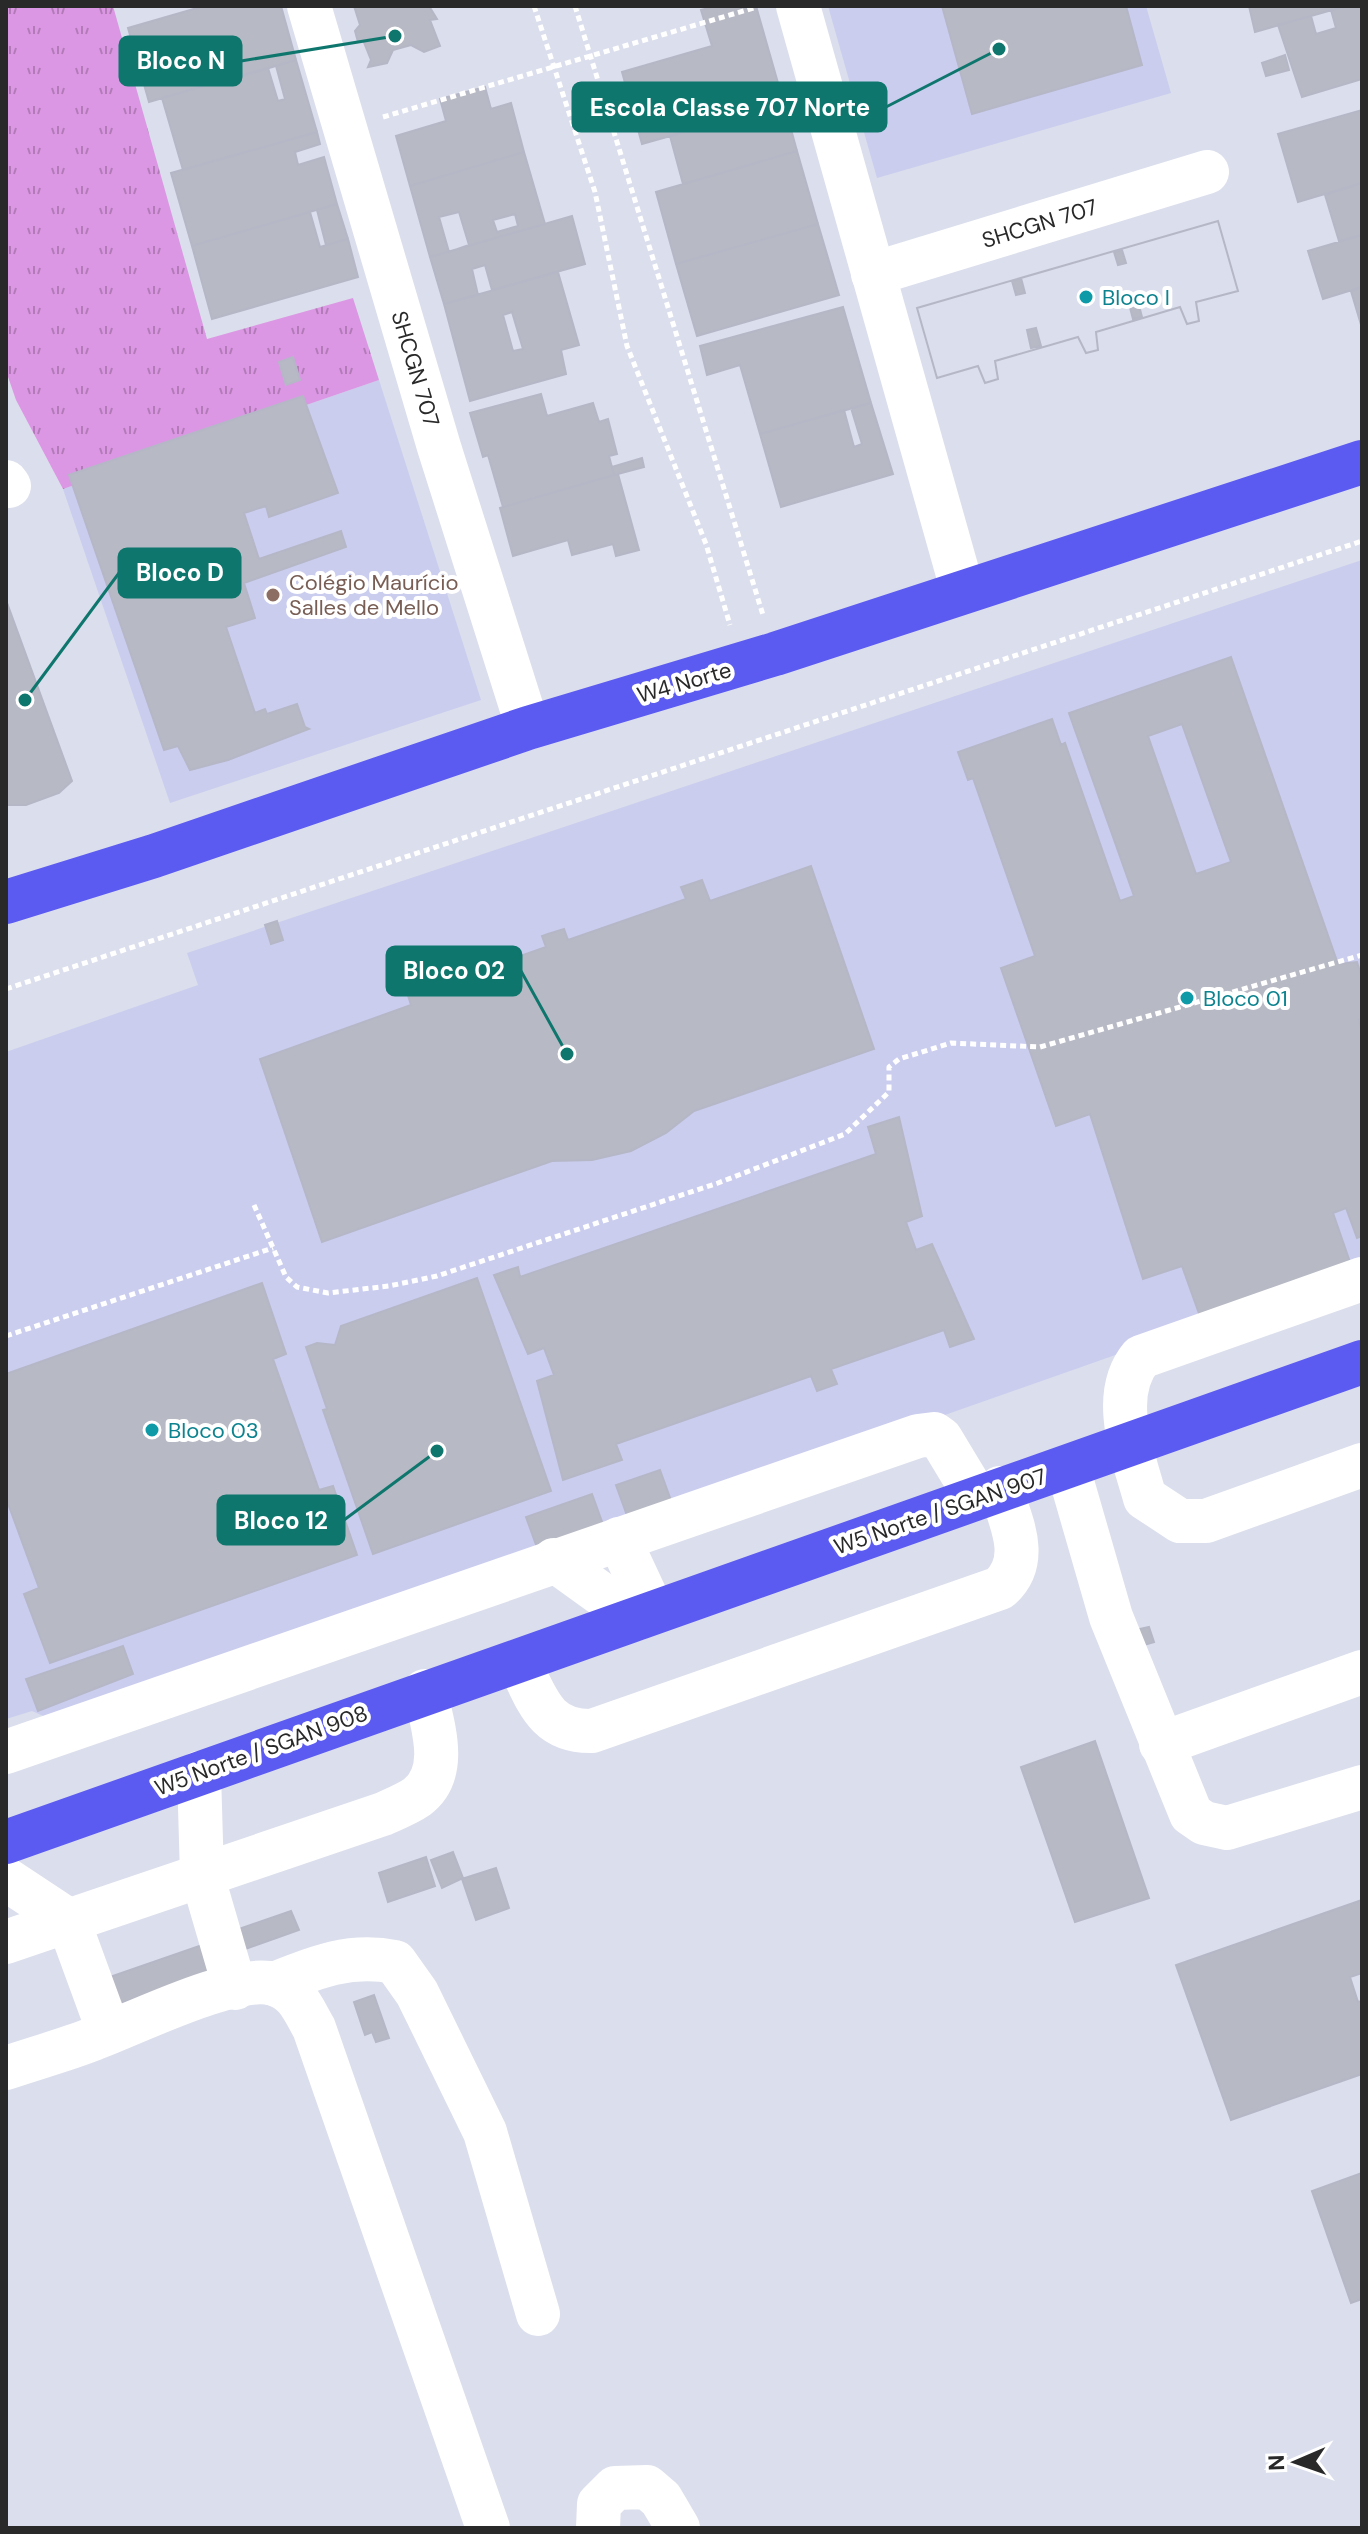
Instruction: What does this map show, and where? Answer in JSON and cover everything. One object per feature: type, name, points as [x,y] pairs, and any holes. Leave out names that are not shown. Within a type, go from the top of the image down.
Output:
[{"type":"main road","name":"W4 Norte","points":[[6,901],[154,856],[528,728],[758,660],[1362,462]]},
{"type":"main road","name":"W5 Norte / SGAN 907","points":[[518,1661],[1362,1362]]},
{"type":"main road","name":"W5 Norte / SGAN 908","points":[[6,1842],[425,1691],[518,1661]]},
{"type":"street","name":"SHCGN 707","points":[[309,6],[439,447],[528,728]]},
{"type":"street","points":[[798,6],[963,592]]},
{"type":"street","name":"SHCGN 707","points":[[873,274],[1207,172]]},
{"type":"street","points":[[1362,1279],[1141,1357],[1131,1369],[1126,1408],[1130,1444],[1145,1498],[1180,1521],[1206,1521],[1362,1465]]},
{"type":"street","points":[[6,1752],[925,1434],[941,1439],[988,1492],[1018,1546],[1011,1579],[1000,1588],[592,1731],[571,1731],[545,1714],[518,1661]]},
{"type":"street","points":[[1068,1468],[1111,1617],[1191,1814],[1204,1823],[1227,1828],[1362,1787]]},
{"type":"street","points":[[619,1539],[645,1616]]},
{"type":"street","points":[[554,1560],[645,1616]]},
{"type":"street","points":[[1161,1744],[1362,1672]]},
{"type":"street","points":[[6,1942],[383,1814],[418,1797],[433,1778],[437,1750],[425,1691]]},
{"type":"street","points":[[199,1773],[202,1875],[255,1986]]},
{"type":"street","points":[[6,1879],[68,1920],[109,2032]]},
{"type":"street","points":[[6,2068],[187,2001],[255,1986],[337,1960],[372,1958],[395,1962],[417,1993],[485,2132],[538,2314]]},
{"type":"street","points":[[255,1986],[295,1994],[314,2028],[488,2528]]},
{"type":"street","points":[[598,2528],[599,2504],[615,2488],[647,2487],[661,2499],[678,2528]]},
{"type":"path","points":[[534,6],[595,192],[627,346],[706,544],[758,660]]},
{"type":"path","points":[[575,6],[758,660]]},
{"type":"path","points":[[345,128],[762,6]]},
{"type":"path","points":[[6,989],[1362,541]]},
{"type":"path","points":[[254,1205],[286,1277],[309,1292],[389,1286],[437,1276],[718,1183],[845,1134],[889,1092],[889,1067],[899,1059],[951,1043],[1040,1047],[1362,955]]},
{"type":"path","points":[[6,1336],[273,1248]]},
{"type":"shaded area","points":[[828,6],[1146,6],[1171,93],[877,178]]},
{"type":"shaded area","name":"Colégio Maurício Salles de Mello","points":[[379,380],[481,700],[170,803],[63,489]]},
{"type":"shaded area","points":[[1362,560],[1362,1268],[482,1578],[48,1718],[32,1711],[6,1719],[6,1052],[198,985],[187,953]]},
{"type":"green space","points":[[6,6],[113,6],[207,339],[353,298],[379,380],[63,489],[16,400],[6,371]]},
{"type":"building","points":[[204,6],[281,6],[296,60],[235,78],[229,60],[209,65],[214,83],[149,102],[128,28]]},
{"type":"building","points":[[354,6],[429,6],[437,19],[430,20],[440,46],[424,52],[411,45],[393,50],[387,63],[368,67],[371,60],[363,40],[358,42],[355,31],[360,25]]},
{"type":"building","points":[[716,6],[756,6],[784,104],[642,144],[622,72],[712,46],[701,10]]},
{"type":"building","points":[[942,6],[1126,6],[1142,65],[972,114]]},
{"type":"building","points":[[1249,6],[1346,6],[1255,32]]},
{"type":"building","points":[[1362,6],[1362,79],[1302,97],[1278,25],[1311,16],[1316,34],[1336,28],[1331,10]]},
{"type":"building","points":[[1285,55],[1289,70],[1266,76],[1262,63]]},
{"type":"building","points":[[296,60],[317,132],[183,170],[162,98],[268,68],[278,101],[285,99],[276,66]]},
{"type":"building","points":[[485,87],[491,109],[511,103],[524,152],[410,186],[396,136],[446,121],[440,99]]},
{"type":"building","points":[[784,104],[797,151],[683,184],[670,136]]},
{"type":"building","points":[[1362,110],[1362,183],[1298,202],[1278,134]]},
{"type":"building","points":[[317,132],[320,144],[295,152],[298,165],[324,157],[337,204],[192,246],[171,173]]},
{"type":"building","points":[[797,151],[818,224],[676,264],[656,192]]},
{"type":"building","points":[[524,152],[545,224],[456,249],[469,245],[459,212],[439,217],[449,252],[430,257],[410,186]],"holes":[[[515,214],[518,226],[497,232],[493,220]]]},
{"type":"building","points":[[1362,183],[1362,235],[1339,241],[1325,195]]},
{"type":"building","points":[[337,204],[348,239],[326,245],[317,210]]},
{"type":"building","points":[[310,212],[320,247],[348,239],[358,277],[212,319],[192,246]]},
{"type":"building","points":[[572,216],[585,264],[492,290],[485,265],[472,269],[478,295],[444,304],[430,257]]},
{"type":"building","name":"Bloco I","points":[[1218,221],[1238,291],[1196,302],[1199,321],[1187,324],[1180,307],[1096,332],[1098,350],[1086,353],[1078,337],[995,361],[998,379],[985,383],[978,366],[937,378],[917,308]],"holes":[[[1122,250],[1126,263],[1118,265],[1114,252]],[[1021,278],[1025,293],[1016,295],[1012,281]],[[1137,298],[1142,317],[1133,319],[1128,300]],[[1036,328],[1041,346],[1031,348],[1027,330]]]},
{"type":"building","name":"Bloco I","points":[[1218,221],[1238,291],[1196,302],[1199,321],[1187,324],[1180,307],[1096,332],[1098,350],[1086,353],[1078,337],[995,361],[998,379],[985,383],[978,366],[937,378],[917,308]]},
{"type":"building","points":[[818,224],[839,295],[697,336],[676,264]]},
{"type":"building","points":[[1362,235],[1362,287],[1323,299],[1308,251]]},
{"type":"building","points":[[558,272],[579,345],[561,350],[566,374],[470,401],[444,304]],"holes":[[[512,312],[523,349],[513,351],[503,315]]]},
{"type":"building","points":[[1362,287],[1362,328],[1351,291]]},
{"type":"building","points":[[843,307],[871,403],[760,434],[740,365],[707,375],[700,346]]},
{"type":"building","points":[[293,357],[300,380],[286,385],[279,362]]},
{"type":"building","points":[[541,394],[547,416],[593,403],[599,422],[608,419],[617,454],[609,456],[614,475],[503,507],[488,455],[483,457],[470,413]]},
{"type":"building","points":[[303,396],[338,493],[269,517],[266,506],[244,513],[259,559],[341,531],[346,547],[244,583],[255,618],[226,627],[255,713],[265,709],[267,714],[297,704],[305,727],[309,729],[228,760],[190,770],[178,746],[164,750],[69,475]]},
{"type":"building","points":[[871,403],[893,474],[781,507],[760,434],[844,410],[854,447],[862,444],[851,408]]},
{"type":"building","points":[[642,458],[644,467],[614,475],[612,467]]},
{"type":"building","points":[[618,474],[639,550],[616,556],[613,544],[572,555],[568,540],[513,556],[500,508]]},
{"type":"building","points":[[6,600],[72,781],[59,793],[26,805],[7,805],[6,801]]},
{"type":"building","name":"Bloco 01","points":[[1231,657],[1338,964],[1357,962],[1362,978],[1362,1019],[1359,1020],[1362,1030],[1362,1236],[1357,1238],[1346,1208],[1333,1213],[1351,1265],[1201,1319],[1182,1266],[1143,1279],[1090,1114],[1056,1126],[1001,968],[1035,956],[973,778],[968,780],[958,752],[1052,719],[1061,745],[1065,743],[1120,901],[1134,896],[1069,713]],"holes":[[[1182,724],[1231,862],[1196,874],[1148,736]]]},
{"type":"building","points":[[811,866],[874,1049],[694,1111],[666,1133],[631,1151],[592,1160],[552,1161],[322,1242],[260,1059],[411,1005],[404,983],[425,976],[429,988],[546,947],[542,936],[564,929],[568,940],[686,899],[681,887],[702,880],[710,901]]},
{"type":"building","points":[[277,921],[283,940],[271,944],[265,925]]},
{"type":"building","points":[[899,1117],[922,1216],[906,1222],[916,1250],[932,1244],[974,1339],[950,1347],[944,1330],[831,1369],[837,1384],[817,1391],[811,1376],[616,1444],[622,1460],[563,1480],[537,1381],[554,1375],[544,1348],[528,1354],[494,1275],[518,1267],[520,1277],[876,1154],[868,1127]]},
{"type":"building","points":[[477,1278],[551,1491],[373,1554],[323,1410],[327,1409],[306,1347],[317,1343],[335,1345],[341,1326]]},
{"type":"building","name":"Bloco 03","points":[[262,1283],[286,1354],[273,1359],[319,1490],[333,1486],[357,1555],[50,1663],[24,1594],[39,1588],[6,1498],[6,1374]]},
{"type":"building","points":[[660,1470],[673,1506],[629,1521],[616,1485]]},
{"type":"building","points":[[592,1494],[605,1530],[539,1553],[526,1517]]},
{"type":"building","points":[[1149,1627],[1154,1642],[1137,1647],[1131,1631]]},
{"type":"building","points":[[123,1646],[133,1674],[38,1711],[26,1679]]},
{"type":"building","points":[[1095,1741],[1149,1898],[1075,1922],[1021,1767]]},
{"type":"building","points":[[453,1852],[463,1878],[442,1888],[431,1860]]},
{"type":"building","points":[[426,1857],[435,1886],[388,1902],[379,1873]]},
{"type":"building","points":[[496,1868],[509,1908],[476,1920],[462,1879]]},
{"type":"building","points":[[1362,1900],[1362,1973],[1350,1977],[1358,2002],[1362,2001],[1362,2074],[1231,2120],[1176,1965]]},
{"type":"building","points":[[291,1911],[299,1930],[237,1952],[230,1932]]},
{"type":"building","points":[[205,1944],[214,1971],[108,2008],[98,1981]]},
{"type":"building","points":[[374,1995],[389,2038],[376,2042],[372,2032],[365,2035],[354,2002]]},
{"type":"building","points":[[1362,2173],[1362,2299],[1351,2303],[1312,2191]]},
{"type":"place","name":"Bloco N","points":[[395,36]]},
{"type":"place","name":"Escola Classe 707 Norte","points":[[999,49]]},
{"type":"place","name":"Bloco I","points":[[1086,297]]},
{"type":"place","name":"Colégio Maurício Salles de Mello","points":[[273,595]]},
{"type":"place","name":"Bloco D","points":[[25,700]]},
{"type":"place","name":"Bloco 01","points":[[1187,998]]},
{"type":"place","name":"Bloco 02","points":[[567,1054]]},
{"type":"place","name":"Bloco 03","points":[[152,1430]]},
{"type":"place","name":"Bloco 12","points":[[437,1451]]}]
